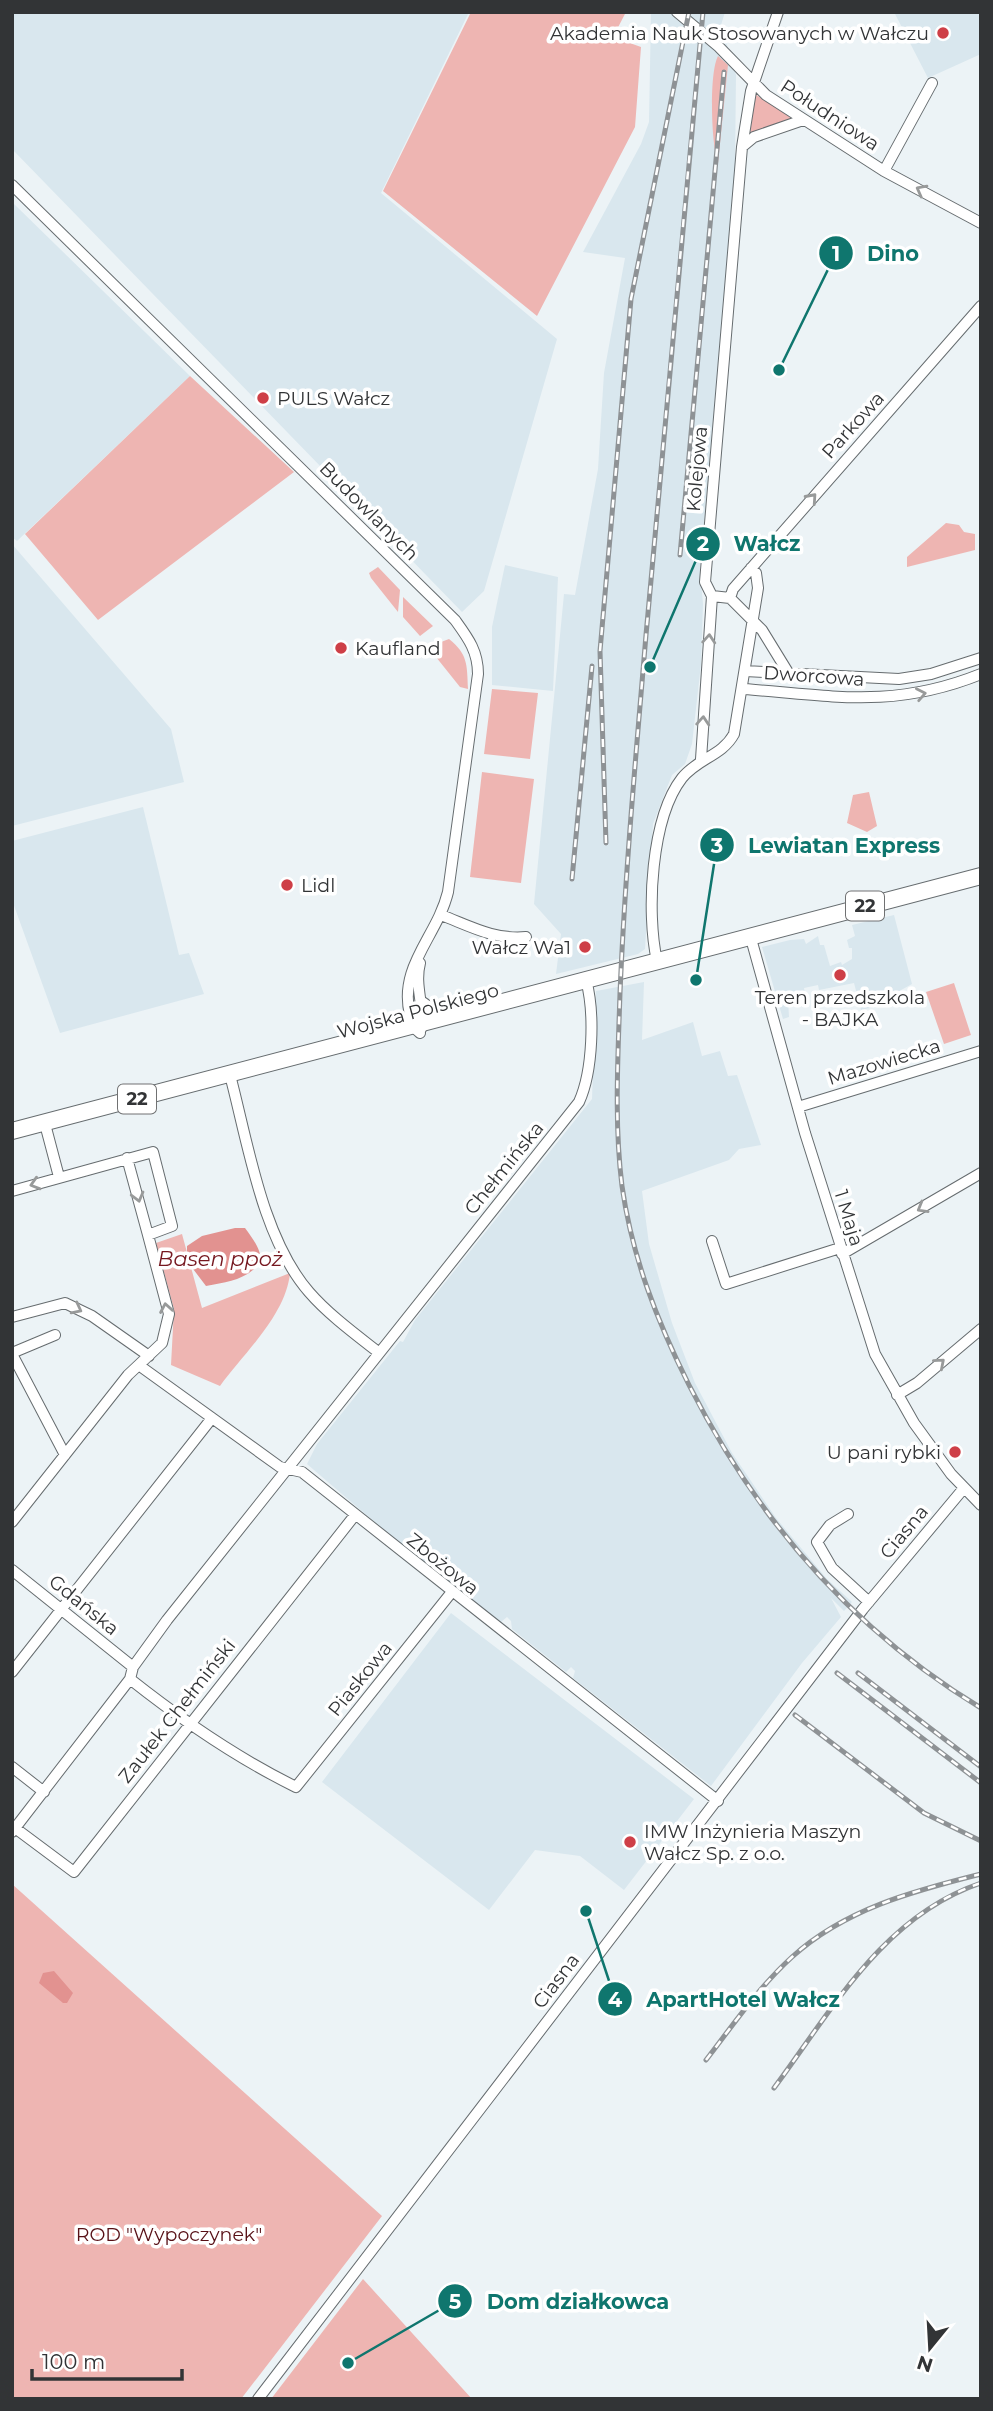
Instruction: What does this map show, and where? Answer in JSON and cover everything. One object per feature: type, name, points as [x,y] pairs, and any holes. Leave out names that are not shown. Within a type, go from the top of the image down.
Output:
[{"type":"main road","name":"Wojska Polskiego","points":[[16,1132],[274,1063],[328,1057],[455,1013],[981,876]]},
{"type":"main road","name":"Wojska Polskiego","points":[[418,1027],[491,1014],[569,985]]},
{"type":"street","name":"Południowa","points":[[677,12],[719,47],[753,84],[803,120],[884,171],[981,223]]},
{"type":"street","name":"Kolejowa","points":[[701,759],[712,596],[705,582],[742,146],[753,84],[778,12]]},
{"type":"street","points":[[884,171],[932,83]]},
{"type":"street","points":[[742,146],[754,137],[803,120]]},
{"type":"street","name":"Budowlanych","points":[[12,185],[455,620],[472,643],[478,660],[478,674],[449,892],[441,915],[413,965],[405,990],[418,1027]]},
{"type":"street","name":"Parkowa","points":[[730,598],[751,568],[981,306]]},
{"type":"street","points":[[657,961],[651,924],[658,828],[681,779],[701,759],[717,754],[727,746],[734,734],[744,689],[750,621],[755,610],[758,588],[756,573],[751,568]]},
{"type":"street","points":[[712,596],[730,598],[750,621],[762,630],[789,674]]},
{"type":"street","name":"Dworcowa","points":[[745,671],[882,680],[931,674],[981,658]]},
{"type":"street","name":"Dworcowa","points":[[744,689],[882,698],[933,691],[981,674]]},
{"type":"street","name":"Dworcowa","points":[[882,680],[882,698]]},
{"type":"street","points":[[441,915],[488,935],[507,939],[526,937]]},
{"type":"street","name":"1 Maja","points":[[750,935],[797,1107],[875,1354],[914,1423],[981,1506]]},
{"type":"street","name":"Budowlanych","points":[[418,1027],[421,1001],[416,980],[423,950]]},
{"type":"street","name":"Chełmińska","points":[[289,1468],[579,1101],[589,1072],[590,1001],[586,980]]},
{"type":"street","points":[[421,1001],[434,1010],[455,1013]]},
{"type":"street","name":"Mazowiecka","points":[[797,1107],[981,1051]]},
{"type":"street","points":[[230,1075],[264,1202],[283,1251],[309,1292],[378,1352]]},
{"type":"street","points":[[45,1124],[59,1177]]},
{"type":"street","points":[[12,1191],[153,1152],[172,1226],[148,1235]]},
{"type":"street","points":[[12,1522],[128,1375],[162,1343],[169,1314],[127,1158]]},
{"type":"street","points":[[712,1241],[726,1284],[841,1251],[981,1173]]},
{"type":"street","points":[[12,1317],[65,1303],[92,1316],[149,1356]]},
{"type":"street","points":[[897,1395],[917,1383],[981,1329]]},
{"type":"street","points":[[55,1335],[12,1353],[65,1455]]},
{"type":"street","name":"Zbożowa","points":[[140,1366],[281,1467],[302,1472],[451,1593],[718,1801]]},
{"type":"street","points":[[12,1672],[212,1418]]},
{"type":"street","name":"Zaułek Chełmiński","points":[[289,1468],[133,1667],[130,1679],[14,1830],[74,1872],[355,1515]]},
{"type":"street","name":"Ciasna","points":[[258,2399],[869,1602],[964,1488]]},
{"type":"street","points":[[848,1514],[830,1525],[817,1542],[838,1574],[869,1602]]},
{"type":"street","name":"Gdańska","points":[[12,1570],[133,1667]]},
{"type":"street","name":"Piaskowa","points":[[188,1725],[229,1752],[296,1787],[451,1593]]},
{"type":"street","points":[[130,1679],[188,1725]]},
{"type":"street","points":[[12,1767],[44,1792]]},
{"type":"shaded area","points":[[12,12],[469,12],[381,193],[557,339],[484,591],[462,612],[12,149]]},
{"type":"shaded area","points":[[651,12],[725,12],[721,25],[736,75],[735,166],[700,570],[703,604],[701,664],[692,744],[685,764],[672,775],[653,824],[645,949],[638,954],[556,974],[561,934],[534,904],[564,594],[575,595],[598,469],[604,373],[625,258],[583,252],[641,144],[649,122]]},
{"type":"shaded area","name":"Akademia Nauk Stosowanych w Wałczu","points":[[894,12],[981,12],[981,54],[928,78]]},
{"type":"shaded area","points":[[12,202],[190,376],[17,541],[12,537]]},
{"type":"shaded area","points":[[12,544],[171,729],[184,782],[12,826]]},
{"type":"shaded area","points":[[505,565],[558,577],[553,691],[492,685],[492,627]]},
{"type":"shaded area","points":[[143,807],[179,955],[189,953],[204,994],[60,1033],[12,900],[12,841]]},
{"type":"shaded area","name":"Teren przedszkola - BAJKA","points":[[894,915],[912,984],[883,1000],[879,1006],[861,1010],[854,983],[819,990],[818,985],[804,988],[805,994],[788,998],[789,1017],[783,1019],[762,947],[804,939],[806,944],[818,936],[820,945],[824,945],[830,966],[841,962],[842,965],[852,959],[852,948],[849,948],[847,940],[855,936],[852,925]]},
{"type":"shaded area","points":[[644,982],[642,1040],[693,1022],[702,1056],[720,1051],[728,1076],[737,1075],[761,1145],[739,1149],[729,1160],[642,1191],[649,1244],[672,1323],[695,1383],[732,1453],[776,1518],[827,1579],[852,1602],[844,1611],[831,1598],[841,1617],[802,1663],[711,1786],[573,1678],[575,1671],[571,1667],[566,1672],[512,1629],[511,1621],[507,1617],[501,1622],[493,1617],[420,1561],[307,1464],[317,1444],[400,1341],[403,1342],[415,1320],[592,1099],[596,991]]},
{"type":"shaded area","points":[[451,1613],[694,1799],[624,1890],[580,1856],[535,1850],[489,1910],[322,1782]]},
{"type":"green space","points":[[471,12],[626,12],[613,37],[641,47],[635,127],[537,316],[383,191]]},
{"type":"green space","points":[[718,56],[728,65],[718,163],[712,109],[713,77]]},
{"type":"green space","points":[[755,94],[793,119],[750,135]]},
{"type":"green space","points":[[190,376],[294,472],[98,620],[25,534]]},
{"type":"green space","points":[[946,523],[959,525],[964,532],[975,534],[975,550],[907,567],[907,557]]},
{"type":"green space","points":[[378,567],[400,590],[398,612],[371,578],[369,573]]},
{"type":"green space","points":[[403,597],[433,626],[420,636],[403,617]]},
{"type":"green space","points":[[449,639],[463,655],[468,689],[460,687],[428,647]]},
{"type":"green space","points":[[492,689],[538,693],[530,759],[484,754]]},
{"type":"green space","points":[[482,772],[534,779],[521,883],[470,877]]},
{"type":"green space","points":[[869,792],[877,826],[867,832],[847,823],[853,795]]},
{"type":"green space","points":[[954,983],[971,1035],[944,1044],[926,992]]},
{"type":"green space","points":[[182,1234],[202,1308],[290,1273],[287,1289],[272,1319],[220,1386],[171,1365],[174,1309],[156,1243]]},
{"type":"green space","name":"ROD \"Wypoczynek\"","points":[[12,1884],[382,2216],[241,2399],[12,2399]]},
{"type":"green space","points":[[363,2279],[472,2399],[271,2399]]},
{"type":"water","name":"Basen ppoż","points":[[245,1228],[258,1248],[261,1262],[243,1276],[206,1286],[187,1261],[187,1246],[202,1236]]},
{"type":"water","points":[[54,1971],[73,1993],[67,2003],[63,2003],[39,1983],[43,1973]]},
{"type":"railway","points":[[606,843],[600,651],[631,299],[689,12]]},
{"type":"railway","points":[[703,12],[646,635],[622,948],[617,1114],[626,1212],[647,1288],[689,1385],[745,1481],[777,1526],[812,1568],[850,1607],[934,1677],[981,1708]]},
{"type":"railway","points":[[680,555],[724,72]]},
{"type":"railway","points":[[572,879],[592,666]]},
{"type":"railway","points":[[837,1673],[981,1783]]},
{"type":"railway","points":[[858,1673],[981,1767]]},
{"type":"railway","points":[[795,1715],[924,1813],[981,1841]]},
{"type":"railway","points":[[706,2060],[768,1981],[813,1940],[834,1926],[881,1904],[930,1887],[981,1874]]},
{"type":"railway","points":[[774,2088],[839,1998],[888,1942],[915,1918],[946,1898],[981,1883]]},
{"type":"place","name":"Akademia Nauk Stosowanych w Wałczu","points":[[943,33]]},
{"type":"place","name":"Dino","points":[[779,370]]},
{"type":"place","name":"PULS Wałcz","points":[[263,398]]},
{"type":"place","name":"Kaufland","points":[[341,648]]},
{"type":"place","name":"Wałcz","points":[[650,667]]},
{"type":"place","name":"Lidl","points":[[287,885]]},
{"type":"place","name":"Wałcz Wa1","points":[[585,947]]},
{"type":"place","name":"Teren przedszkola - BAJKA","points":[[840,975]]},
{"type":"place","name":"Lewiatan Express","points":[[696,980]]},
{"type":"place","name":"U pani rybki","points":[[955,1452]]},
{"type":"place","name":"IMW Inżynieria Maszyn Wałcz Sp. z o.o.","points":[[630,1842]]},
{"type":"place","name":"ApartHotel Wałcz","points":[[586,1911]]},
{"type":"place","name":"Dom działkowca","points":[[348,2363]]}]
